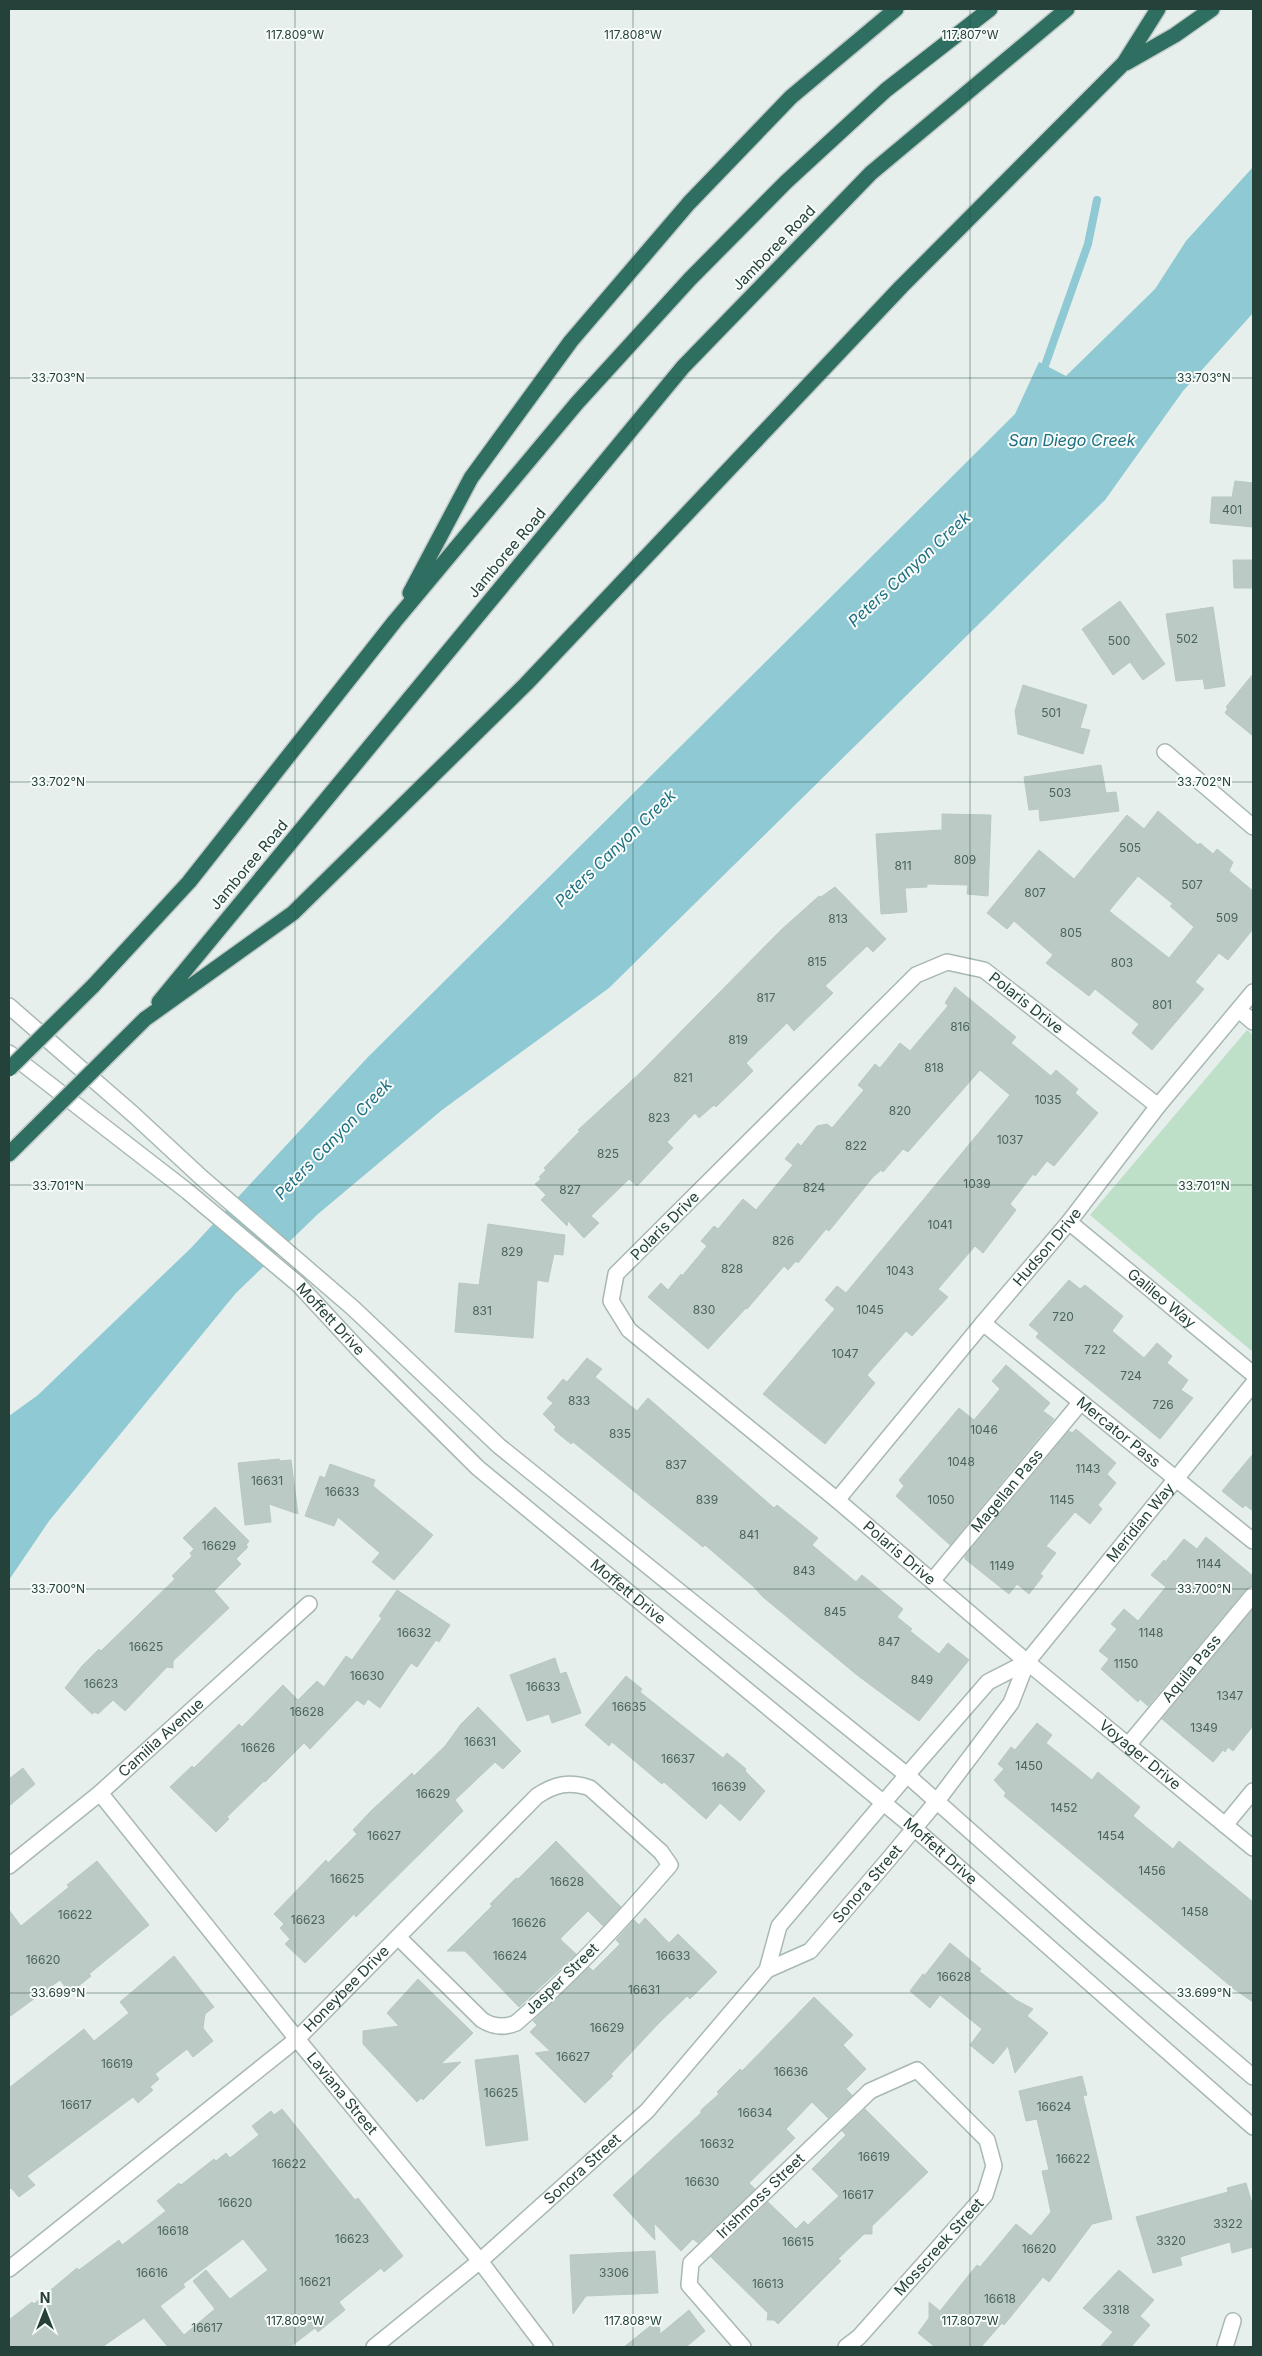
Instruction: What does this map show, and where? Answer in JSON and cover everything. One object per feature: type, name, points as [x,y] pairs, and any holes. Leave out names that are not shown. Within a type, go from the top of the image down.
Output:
[{"type":"highway","points":[[395,620],[471,478],[571,341],[688,203],[791,97],[896,9]]},
{"type":"highway","points":[[9,1069],[93,986],[189,882],[395,620],[577,402],[690,279],[786,182],[886,90],[990,9]]},
{"type":"highway","name":"Jamboree Road","points":[[13,1150],[145,1019],[683,367],[871,173],[1044,26],[1067,9]]},
{"type":"highway","points":[[145,1019],[293,913],[526,684],[901,287],[1124,64],[1158,9]]},
{"type":"highway","points":[[1124,64],[1175,35],[1212,9]]},
{"type":"street","points":[[1165,752],[1253,827]]},
{"type":"street","name":"Polaris Drive","points":[[1027,1662],[934,1580],[630,1330],[611,1301],[616,1274],[916,975],[947,962],[984,970],[1158,1106]]},
{"type":"street","name":"Hudson Drive","points":[[837,1500],[983,1322],[1069,1222],[1158,1106],[1253,992]]},
{"type":"street","name":"Moffett Drive","points":[[9,1006],[381,1334],[499,1446],[907,1775],[1085,1933],[1253,2077]]},
{"type":"street","points":[[1239,1010],[1253,1022]]},
{"type":"street","name":"Moffett Drive","points":[[9,1053],[187,1191],[298,1284],[361,1352],[478,1468],[884,1802],[1253,2127]]},
{"type":"street","name":"Galileo Way","points":[[1069,1222],[1253,1374]]},
{"type":"street","name":"Mercator Pass","points":[[983,1322],[1253,1541]]},
{"type":"street","name":"Meridian Way","points":[[914,1828],[937,1801],[1011,1703],[1027,1662],[1253,1384]]},
{"type":"street","name":"Magellan Pass","points":[[934,1580],[1081,1402]]},
{"type":"street","name":"Aquila Pass","points":[[1128,1744],[1253,1595]]},
{"type":"street","name":"Camilia Avenue","points":[[9,1866],[100,1793],[309,1604]]},
{"type":"street","name":"Meridian Way","points":[[884,1802],[988,1682],[1027,1662]]},
{"type":"street","name":"Voyager Drive","points":[[1027,1662],[1253,1848]]},
{"type":"street","name":"Honeybee Drive","points":[[9,2269],[298,2039],[537,1796],[548,1788],[563,1784],[577,1784],[590,1788],[661,1852],[670,1866]]},
{"type":"street","points":[[1225,1825],[1253,1791]]},
{"type":"street","name":"Laviana Street","points":[[100,1793],[480,2261],[546,2347]]},
{"type":"street","name":"Sonora Street","points":[[768,1970],[779,1926],[884,1802]]},
{"type":"street","name":"Sonora Street","points":[[374,2347],[480,2261],[647,2111],[768,1970],[810,1951],[914,1828]]},
{"type":"street","name":"Jasper Street","points":[[398,1937],[482,2020],[491,2025],[510,2026],[555,1990],[634,1908],[670,1866]]},
{"type":"street","name":"Mosscreek Street","points":[[846,2347],[864,2342],[986,2195],[994,2166],[987,2140],[917,2070]]},
{"type":"street","name":"Irishmoss Street","points":[[743,2347],[689,2285],[691,2263],[870,2091],[917,2070]]},
{"type":"street","points":[[1225,2347],[1233,2321]]},
{"type":"green space","points":[[1247,1030],[1253,1035],[1253,1352],[1090,1215]]},
{"type":"water","name":"San Diego Creek","points":[[1253,167],[1253,313],[1183,391],[1105,500],[609,988],[442,1110],[318,1214],[236,1293],[49,1521],[9,1580],[9,1416],[38,1395],[191,1248],[368,1057],[1015,414],[1039,362],[1066,376],[1155,289],[1186,241]]},
{"type":"building","points":[[1235,481],[1253,483],[1253,527],[1210,523],[1212,497],[1232,497]]},
{"type":"building","points":[[1233,560],[1253,560],[1253,588],[1234,588]]},
{"type":"building","points":[[1120,601],[1165,664],[1143,680],[1130,662],[1113,675],[1082,629]]},
{"type":"building","points":[[1213,607],[1225,686],[1205,689],[1203,679],[1176,681],[1166,614]]},
{"type":"building","points":[[1253,674],[1253,736],[1225,713],[1228,708],[1226,707]]},
{"type":"building","points":[[1023,685],[1087,705],[1080,728],[1090,730],[1083,754],[1018,734],[1015,711]]},
{"type":"building","points":[[1101,765],[1106,793],[1116,792],[1119,811],[1040,821],[1039,809],[1029,810],[1024,777]]},
{"type":"building","points":[[1158,811],[1198,845],[1200,843],[1213,854],[1217,849],[1233,862],[1229,871],[1253,891],[1253,929],[1228,960],[1219,953],[1195,982],[1204,989],[1152,1050],[1132,1033],[1139,1024],[1095,989],[1089,996],[1046,963],[1053,955],[1014,921],[1007,929],[987,913],[1039,850],[1074,879],[1127,815],[1144,829]],"holes":[[[1138,876],[1173,904],[1170,906],[1194,927],[1169,958],[1109,911]]]},
{"type":"building","points":[[942,814],[991,815],[988,896],[967,894],[968,885],[927,884],[927,887],[905,888],[907,912],[881,914],[876,834],[942,830]]},
{"type":"building","points":[[835,887],[886,939],[873,952],[867,946],[825,986],[833,993],[794,1031],[787,1023],[746,1063],[753,1071],[716,1107],[714,1105],[699,1118],[695,1113],[667,1142],[673,1148],[637,1186],[629,1179],[591,1216],[599,1223],[584,1238],[568,1221],[567,1226],[541,1200],[546,1195],[535,1184],[541,1179],[539,1177],[546,1170],[544,1168],[580,1131],[578,1130],[640,1073],[781,930],[819,896],[821,897]]},
{"type":"building","points":[[955,987],[1016,1037],[1011,1043],[1051,1076],[1056,1070],[1078,1089],[1075,1093],[1098,1113],[1054,1166],[1047,1161],[1035,1176],[1033,1174],[1010,1204],[1016,1210],[983,1253],[975,1246],[938,1289],[948,1297],[912,1336],[906,1331],[867,1375],[875,1383],[825,1444],[763,1394],[835,1309],[825,1300],[837,1286],[846,1293],[1010,1095],[980,1070],[908,1152],[903,1149],[883,1172],[881,1170],[873,1177],[829,1231],[826,1229],[798,1263],[796,1261],[788,1270],[784,1266],[747,1309],[708,1349],[648,1297],[661,1283],[668,1290],[681,1274],[682,1276],[707,1246],[701,1241],[714,1226],[718,1229],[743,1199],[756,1210],[793,1165],[785,1159],[798,1143],[801,1146],[817,1126],[827,1124],[832,1128],[864,1090],[858,1085],[875,1064],[880,1068],[900,1043],[910,1051],[948,1006],[945,1003]]},
{"type":"building","points":[[488,1224],[565,1235],[563,1255],[554,1254],[548,1282],[537,1280],[533,1338],[455,1332],[459,1283],[479,1285]]},
{"type":"building","points":[[1069,1280],[1080,1289],[1085,1285],[1123,1316],[1112,1331],[1144,1358],[1157,1343],[1172,1356],[1167,1363],[1188,1380],[1181,1390],[1193,1398],[1160,1439],[1036,1337],[1039,1333],[1029,1325]]},
{"type":"building","points":[[587,1358],[602,1369],[595,1377],[637,1411],[648,1398],[774,1508],[777,1505],[818,1538],[812,1545],[856,1582],[862,1575],[903,1609],[897,1617],[912,1629],[910,1631],[939,1654],[948,1643],[969,1660],[919,1721],[857,1675],[763,1597],[753,1586],[705,1545],[703,1547],[573,1442],[571,1444],[554,1430],[556,1427],[543,1414],[553,1403],[547,1398],[563,1379],[567,1382]]},
{"type":"building","points":[[1006,1365],[1050,1403],[1043,1411],[1054,1419],[950,1545],[896,1496],[904,1486],[899,1480],[959,1408],[974,1420],[1000,1389],[992,1381]]},
{"type":"building","points":[[1076,1429],[1116,1463],[1107,1474],[1116,1483],[1098,1505],[1102,1509],[1090,1524],[1075,1512],[1046,1546],[1056,1553],[1040,1574],[1043,1576],[1029,1594],[1017,1584],[1009,1594],[965,1559],[965,1556],[1069,1431],[1072,1433]]},
{"type":"building","points":[[1253,1454],[1253,1511],[1245,1505],[1243,1508],[1222,1491]]},
{"type":"building","points":[[279,1459],[280,1461],[291,1460],[298,1514],[269,1504],[271,1522],[245,1525],[238,1463]]},
{"type":"building","points":[[330,1464],[375,1480],[373,1486],[433,1535],[394,1580],[372,1562],[380,1553],[338,1517],[334,1526],[305,1516],[320,1476],[325,1478]]},
{"type":"building","points":[[215,1507],[249,1541],[246,1545],[248,1547],[236,1559],[241,1564],[214,1591],[229,1608],[173,1661],[173,1668],[167,1667],[125,1711],[113,1700],[98,1714],[95,1712],[92,1714],[65,1688],[82,1666],[99,1649],[101,1651],[175,1579],[172,1576],[192,1556],[190,1553],[194,1549],[183,1538]]},
{"type":"building","points":[[1206,1537],[1253,1576],[1253,1586],[1246,1589],[1148,1706],[1140,1699],[1138,1702],[1101,1669],[1109,1659],[1099,1651],[1117,1629],[1111,1624],[1124,1609],[1138,1621],[1166,1587],[1151,1575],[1164,1560],[1165,1562],[1184,1539],[1197,1549]]},
{"type":"building","points":[[397,1590],[450,1625],[439,1642],[436,1640],[417,1667],[411,1663],[380,1708],[368,1699],[364,1705],[357,1700],[310,1749],[304,1743],[227,1817],[229,1819],[216,1832],[170,1787],[192,1766],[194,1768],[239,1724],[242,1727],[283,1685],[298,1700],[317,1681],[324,1687],[346,1656],[352,1660],[382,1618],[379,1616]]},
{"type":"building","points":[[1253,1609],[1253,1726],[1233,1751],[1228,1747],[1213,1762],[1162,1719]]},
{"type":"building","points":[[555,1658],[560,1674],[566,1672],[581,1713],[552,1723],[549,1714],[527,1721],[510,1675]]},
{"type":"building","points":[[626,1676],[642,1689],[640,1692],[723,1758],[727,1753],[746,1769],[745,1771],[765,1791],[740,1821],[720,1803],[706,1819],[664,1782],[662,1784],[612,1742],[609,1746],[585,1725]]},
{"type":"building","points":[[478,1707],[521,1751],[503,1769],[495,1762],[455,1800],[463,1811],[356,1917],[354,1914],[305,1963],[285,1944],[290,1939],[280,1928],[284,1924],[274,1914],[326,1860],[328,1863],[357,1834],[353,1830],[371,1811],[412,1773],[414,1776],[445,1746],[461,1724]]},
{"type":"building","points":[[1037,1723],[1052,1735],[1046,1743],[1092,1780],[1098,1772],[1140,1807],[1133,1816],[1173,1849],[1179,1841],[1253,1902],[1253,2002],[1234,1989],[1004,1796],[1006,1793],[994,1780],[1004,1769],[998,1764],[1011,1747],[1015,1750]]},
{"type":"building","points":[[23,1768],[35,1784],[9,1806],[9,1779]]},
{"type":"building","points":[[556,1841],[621,1907],[603,1926],[588,1911],[560,1939],[576,1954],[519,2007],[465,1951],[447,1951],[492,1906],[490,1904]]},
{"type":"building","points":[[97,1861],[149,1925],[89,1974],[91,1976],[70,1993],[60,1980],[9,2017],[9,1910],[21,1926],[69,1887],[67,1885]]},
{"type":"building","points":[[645,1918],[669,1943],[678,1934],[717,1972],[690,1999],[687,1996],[660,2022],[611,2074],[613,2076],[585,2103],[535,2053],[550,2051],[530,2032],[537,2025],[533,2021],[589,1967],[593,1971],[620,1944],[616,1940],[634,1920],[639,1925]]},
{"type":"building","points":[[950,1943],[981,1969],[979,1971],[1016,2000],[1033,2009],[1027,2016],[1048,2033],[1015,2073],[1008,2046],[993,2064],[970,2045],[982,2029],[940,1995],[930,2008],[910,1991]]},
{"type":"building","points":[[174,1956],[214,2007],[205,2014],[203,2028],[213,2041],[193,2057],[187,2049],[155,2074],[159,2079],[150,2087],[153,2090],[138,2103],[133,2097],[27,2176],[35,2185],[19,2197],[11,2188],[9,2190],[9,2088],[84,2029],[94,2041],[129,2013],[120,2002]]},
{"type":"building","points":[[418,1979],[473,2033],[441,2064],[461,2062],[423,2100],[421,2098],[417,2102],[363,2044],[363,2031],[399,2026],[387,2013]]},
{"type":"building","points":[[814,1997],[853,2035],[843,2045],[866,2069],[846,2089],[852,2095],[828,2118],[812,2102],[786,2129],[795,2138],[749,2183],[755,2189],[698,2243],[693,2239],[681,2251],[654,2223],[655,2240],[613,2195],[701,2113],[701,2110],[719,2094],[717,2092],[740,2069],[742,2071]]},
{"type":"building","points":[[518,2055],[528,2140],[486,2146],[475,2060]]},
{"type":"building","points":[[1082,2076],[1087,2095],[1083,2096],[1112,2219],[1092,2224],[1049,2282],[1043,2277],[1004,2325],[1002,2323],[981,2347],[935,2347],[918,2333],[929,2318],[929,2302],[940,2311],[977,2265],[980,2267],[1016,2224],[1031,2236],[1051,2212],[1042,2171],[1049,2170],[1037,2119],[1026,2121],[1019,2091]]},
{"type":"building","points":[[282,2109],[355,2200],[358,2198],[403,2256],[384,2272],[381,2268],[339,2302],[345,2310],[318,2332],[315,2328],[290,2347],[168,2347],[144,2318],[102,2347],[9,2347],[9,2320],[32,2302],[34,2304],[77,2268],[79,2270],[119,2240],[122,2245],[166,2211],[157,2201],[214,2159],[216,2161],[226,2153],[230,2158],[259,2135],[252,2126],[271,2111],[274,2115]],"holes":[[[243,2239],[268,2270],[230,2299],[206,2270],[193,2281],[215,2309],[184,2335],[160,2306],[185,2287],[183,2284]]]},
{"type":"building","points":[[865,2109],[928,2172],[872,2226],[872,2234],[864,2234],[838,2259],[841,2261],[778,2324],[774,2320],[767,2320],[768,2313],[711,2257],[768,2202],[796,2229],[804,2221],[808,2225],[839,2196],[812,2169],[846,2135],[842,2131]]},
{"type":"building","points":[[1246,2183],[1253,2207],[1253,2247],[1232,2253],[1230,2242],[1180,2257],[1182,2265],[1153,2273],[1136,2217],[1228,2192],[1227,2188]]},
{"type":"building","points":[[655,2251],[658,2293],[586,2296],[573,2314],[570,2255]]},
{"type":"building","points":[[1119,2270],[1154,2300],[1140,2316],[1150,2325],[1131,2347],[1100,2347],[1113,2332],[1083,2308]]},
{"type":"building","points":[[689,2310],[705,2331],[686,2347],[624,2347],[659,2319],[660,2334]]},
{"type":"waterway","points":[[1042,374],[1088,244],[1097,200]]},
{"type":"water label","name":"Peters Canyon Creek","points":[[909,569]]},
{"type":"water label","name":"Peters Canyon Creek","points":[[615,848]]},
{"type":"water label","name":"Peters Canyon Creek","points":[[333,1139]]}]
